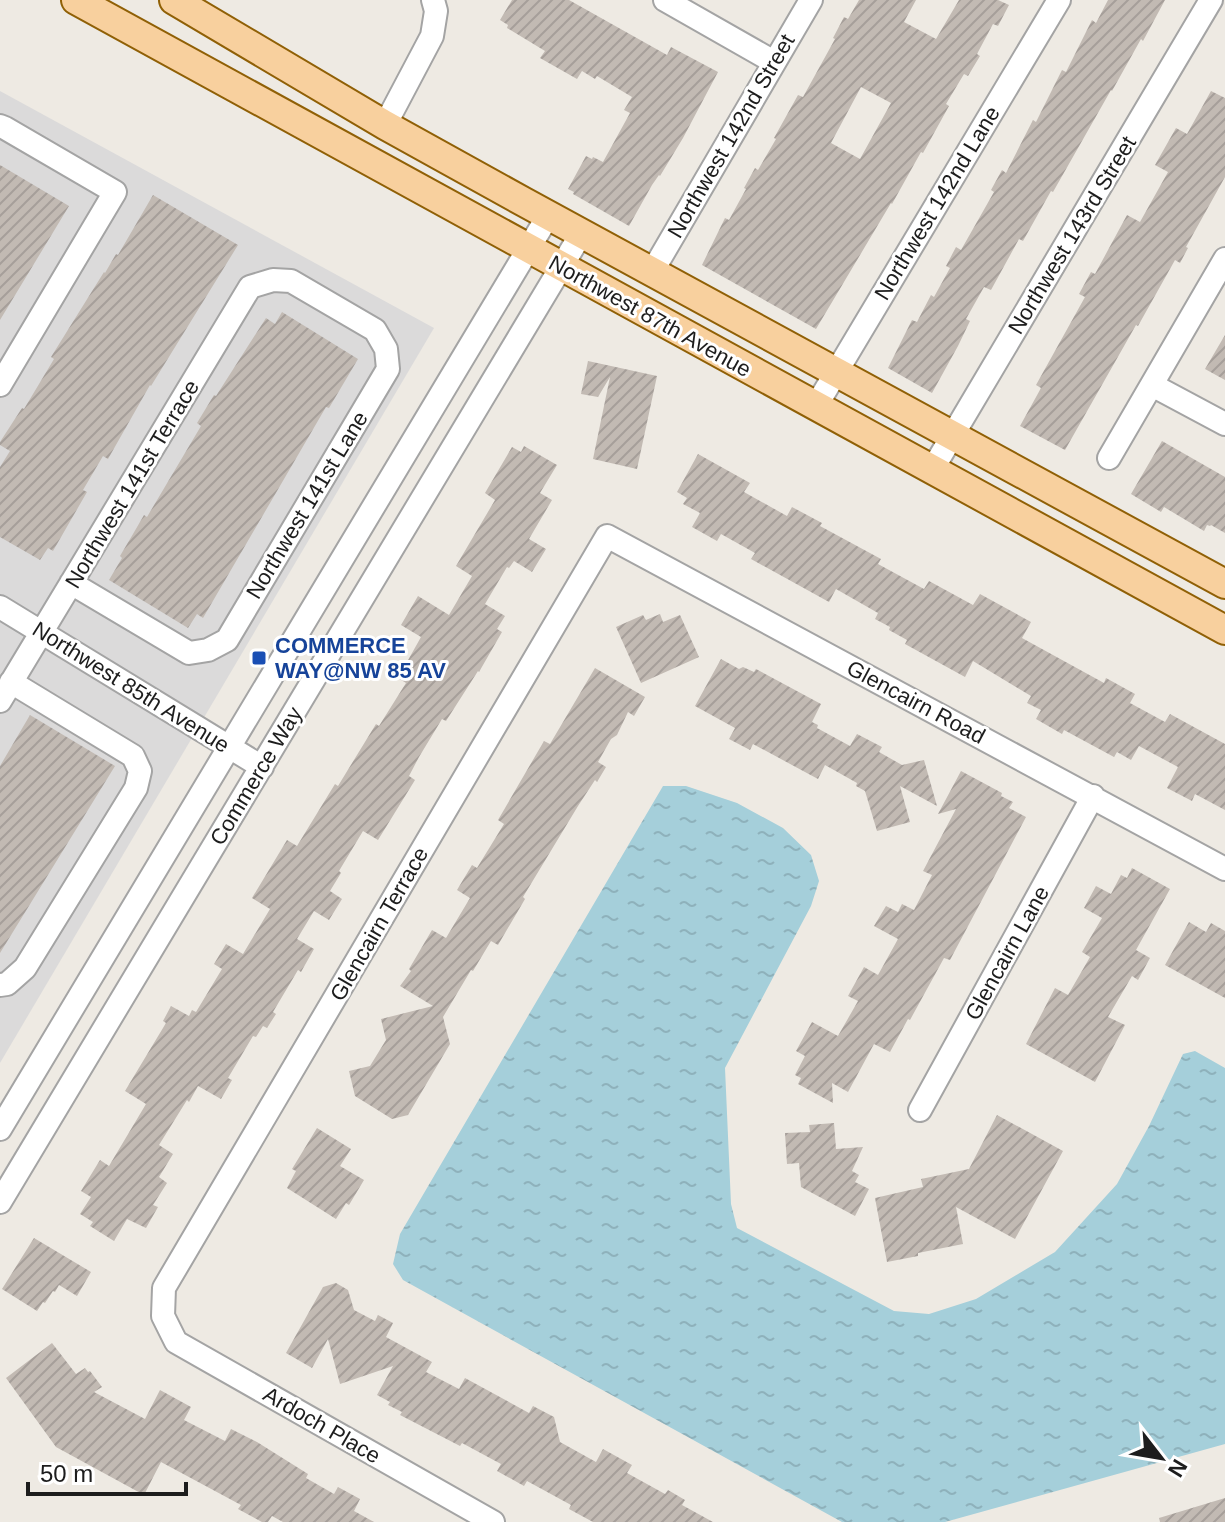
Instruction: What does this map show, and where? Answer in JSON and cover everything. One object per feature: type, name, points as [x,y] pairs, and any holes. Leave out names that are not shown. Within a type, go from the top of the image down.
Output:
[{"type":"main road","name":"Northwest 87th Avenue","points":[[76,0],[1225,630]]},
{"type":"main road","name":"Northwest 87th Avenue","points":[[174,0],[385,125],[548,216],[1225,584]]},
{"type":"main road","points":[[223,80],[278,95],[316,116],[343,125],[385,125]]},
{"type":"street","points":[[385,125],[432,36],[436,11],[433,0]]},
{"type":"street","points":[[665,0],[774,62]]},
{"type":"street","name":"Northwest 142nd Street","points":[[652,272],[811,0]]},
{"type":"street","name":"Northwest 142nd Lane","points":[[816,406],[1059,0]]},
{"type":"street","name":"Northwest 143rd Street","points":[[932,470],[1211,0]]},
{"type":"street","points":[[0,126],[115,192],[0,385]]},
{"type":"street","name":"Commerce Way","points":[[0,1129],[548,216]]},
{"type":"street","name":"Commerce Way","points":[[0,1202],[581,234]]},
{"type":"street","points":[[1109,458],[1225,259]]},
{"type":"street","name":"Northwest 141st Lane","points":[[71,583],[189,653],[208,650],[227,640],[388,369],[386,349],[375,330],[291,281],[273,280]]},
{"type":"street","name":"Northwest 141st Terrace","points":[[6,692],[250,287],[273,280]]},
{"type":"street","points":[[1152,385],[1225,424]]},
{"type":"street","name":"Glencairn Road","points":[[607,536],[1225,869]]},
{"type":"street","name":"Glencairn Terrace","points":[[163,1316],[164,1288],[607,536]]},
{"type":"street","name":"Northwest 85th Avenue","points":[[0,607],[262,767]]},
{"type":"street","points":[[3,985],[25,968],[136,788],[140,771],[133,756],[6,692]]},
{"type":"street","name":"Glencairn Lane","points":[[920,1110],[1093,796]]},
{"type":"street","name":"Ardoch Place","points":[[163,1316],[176,1342],[493,1522]]},
{"type":"shaded area","points":[[0,91],[434,328],[0,1063]]},
{"type":"water","points":[[663,786],[686,786],[737,803],[783,828],[811,855],[819,881],[811,906],[725,1068],[731,1204],[737,1228],[894,1311],[929,1314],[976,1299],[1055,1252],[1117,1184],[1183,1054],[1195,1051],[1225,1068],[1225,1444],[945,1522],[842,1522],[403,1280],[393,1264],[400,1234]]},
{"type":"building","points":[[512,0],[569,0],[667,55],[671,47],[718,72],[683,138],[629,226],[568,189],[586,156],[603,162],[630,113],[624,110],[632,97],[597,76],[595,79],[582,71],[577,79],[540,58],[545,51],[507,28],[508,25],[500,20]]},
{"type":"building","points":[[859,0],[916,0],[904,22],[936,39],[959,0],[998,0],[1009,5],[998,26],[993,24],[977,54],[980,56],[968,76],[964,74],[923,153],[816,329],[702,265],[725,218],[729,220],[798,95],[803,97],[844,17],[848,19]],"holes":[[[861,87],[891,103],[860,159],[831,143]]]},
{"type":"building","points":[[1108,0],[1165,0],[1023,241],[1019,239],[991,290],[984,287],[966,319],[970,321],[958,346],[932,393],[888,368],[912,320],[917,322],[931,295],[934,297],[950,268],[946,266],[956,247],[961,250],[994,192],[991,190],[1002,170],[1006,173],[1062,70],[1066,72],[1092,20],[1096,23]]},
{"type":"building","points":[[1211,91],[1225,98],[1225,177],[1180,263],[1175,260],[1065,450],[1020,426],[1041,388],[1036,385],[1085,297],[1079,294],[1091,272],[1095,274],[1127,215],[1140,222],[1168,172],[1155,165],[1176,128],[1187,134]]},
{"type":"building","points":[[0,165],[69,206],[0,320]]},
{"type":"building","points":[[153,195],[238,245],[150,385],[108,459],[103,456],[83,490],[87,492],[53,551],[48,548],[40,560],[0,537],[0,467],[10,451],[0,442],[24,409],[54,359],[51,357]]},
{"type":"building","points":[[282,312],[358,359],[329,408],[326,407],[203,618],[197,614],[188,628],[109,580],[144,515],[147,517],[201,426],[197,423],[214,395],[266,318],[275,324]]},
{"type":"building","points":[[1225,335],[1225,380],[1205,369]]},
{"type":"building","points":[[588,361],[657,376],[637,469],[593,459],[610,377],[598,397],[581,394]]},
{"type":"building","points":[[1162,441],[1225,477],[1225,533],[1211,525],[1207,525],[1204,531],[1164,507],[1161,512],[1131,494]]},
{"type":"building","points":[[524,446],[557,465],[540,493],[552,500],[529,539],[546,549],[532,572],[514,561],[507,567],[485,604],[505,616],[497,629],[502,632],[479,672],[446,721],[442,719],[419,757],[409,776],[415,780],[378,840],[363,831],[330,891],[342,899],[329,920],[314,911],[297,939],[314,949],[273,1012],[276,1014],[267,1028],[263,1026],[256,1037],[253,1036],[228,1078],[232,1080],[221,1099],[198,1086],[159,1145],[173,1154],[159,1177],[167,1183],[153,1205],[158,1207],[146,1228],[127,1219],[114,1241],[90,1226],[93,1222],[80,1214],[91,1197],[81,1191],[100,1160],[109,1166],[146,1104],[125,1091],[166,1023],[163,1021],[171,1006],[189,1016],[192,1010],[196,1012],[222,969],[214,964],[226,944],[243,954],[270,909],[252,898],[287,840],[297,846],[335,784],[338,786],[376,724],[379,726],[406,683],[398,678],[421,637],[401,625],[418,596],[449,615],[472,576],[456,566],[495,500],[485,493],[512,447],[521,452]]},
{"type":"building","points":[[698,454],[750,483],[744,492],[787,516],[792,507],[822,523],[820,526],[881,559],[878,564],[924,589],[929,581],[973,605],[980,594],[1031,622],[1022,638],[1104,683],[1106,678],[1135,694],[1130,703],[1165,722],[1170,714],[1225,744],[1225,810],[1195,794],[1192,801],[1167,788],[1178,767],[1139,746],[1131,760],[1117,752],[1114,757],[1064,730],[1062,734],[1036,719],[1041,710],[1027,703],[1031,696],[973,661],[965,677],[905,644],[907,640],[875,619],[878,613],[836,589],[829,602],[751,559],[755,553],[721,534],[717,541],[692,527],[700,513],[683,504],[687,498],[677,492]]},
{"type":"building","points":[[660,614],[663,622],[680,615],[699,657],[641,683],[616,627],[643,615],[646,620]]},
{"type":"building","points":[[721,659],[739,669],[743,667],[754,672],[756,669],[821,704],[812,722],[818,725],[817,728],[850,746],[857,734],[882,747],[879,752],[902,765],[924,760],[937,806],[900,786],[910,822],[877,831],[865,791],[856,786],[857,783],[825,765],[818,779],[753,744],[750,750],[729,739],[735,728],[695,706]]},
{"type":"building","points":[[595,668],[645,697],[634,716],[628,712],[617,735],[611,739],[598,762],[606,767],[578,806],[498,945],[491,941],[443,1017],[450,1044],[408,1115],[392,1119],[355,1096],[349,1071],[370,1066],[386,1040],[381,1019],[433,1006],[400,986],[432,930],[446,938],[470,898],[457,890],[472,865],[477,868],[504,824],[498,820],[544,741],[550,744]]},
{"type":"building","points":[[30,715],[115,766],[0,953],[0,766]]},
{"type":"building","points":[[961,771],[1002,793],[1001,796],[1013,802],[1009,808],[1026,817],[950,960],[944,958],[890,1052],[874,1044],[848,1092],[832,1083],[833,1103],[798,1084],[801,1078],[795,1075],[805,1056],[796,1051],[812,1022],[838,1036],[858,1001],[848,996],[864,967],[878,975],[898,939],[874,926],[886,906],[898,912],[902,904],[914,910],[932,875],[923,871],[956,809],[938,814]]},
{"type":"building","points":[[1132,868],[1170,889],[1136,950],[1150,958],[1138,980],[1132,976],[1108,1017],[1125,1025],[1095,1082],[1026,1044],[1055,988],[1068,995],[1090,957],[1082,952],[1102,918],[1084,908],[1096,886],[1111,894],[1121,875],[1127,878]]},
{"type":"building","points":[[1189,922],[1206,932],[1211,923],[1225,931],[1225,998],[1165,965]]},
{"type":"building","points":[[997,1115],[1063,1151],[1015,1239],[956,1207],[963,1244],[887,1262],[875,1198],[923,1187],[921,1179],[969,1169]]},
{"type":"building","points":[[834,1123],[836,1149],[863,1147],[852,1171],[859,1175],[855,1182],[869,1189],[855,1216],[801,1187],[799,1163],[787,1164],[785,1133],[810,1132],[809,1125]]},
{"type":"building","points":[[317,1128],[351,1149],[340,1166],[364,1180],[336,1219],[287,1188],[296,1171],[292,1169]]},
{"type":"building","points":[[34,1238],[91,1272],[77,1296],[59,1285],[37,1311],[2,1289]]},
{"type":"building","points":[[336,1283],[348,1290],[354,1310],[375,1321],[378,1315],[393,1323],[386,1337],[432,1362],[426,1372],[459,1389],[465,1378],[529,1413],[533,1406],[554,1417],[560,1442],[596,1462],[603,1449],[632,1465],[627,1473],[665,1494],[668,1490],[685,1500],[682,1505],[713,1522],[593,1522],[569,1509],[571,1505],[527,1481],[524,1486],[497,1471],[501,1464],[400,1415],[402,1412],[377,1395],[393,1366],[340,1384],[328,1339],[312,1368],[286,1353],[323,1287]]},
{"type":"building","points":[[52,1343],[76,1374],[85,1368],[90,1371],[102,1387],[94,1392],[145,1419],[160,1390],[191,1407],[184,1420],[225,1441],[231,1429],[257,1442],[308,1474],[306,1478],[334,1494],[338,1487],[360,1499],[354,1511],[374,1522],[283,1522],[272,1516],[268,1522],[262,1522],[238,1509],[241,1505],[161,1462],[144,1495],[56,1447],[6,1378]]},
{"type":"building","points":[[1225,1498],[1225,1522],[1160,1522],[1159,1518]]},
{"type":"place","name":"COMMERCE WAY@NW 85 AV","points":[[259,658]]}]
